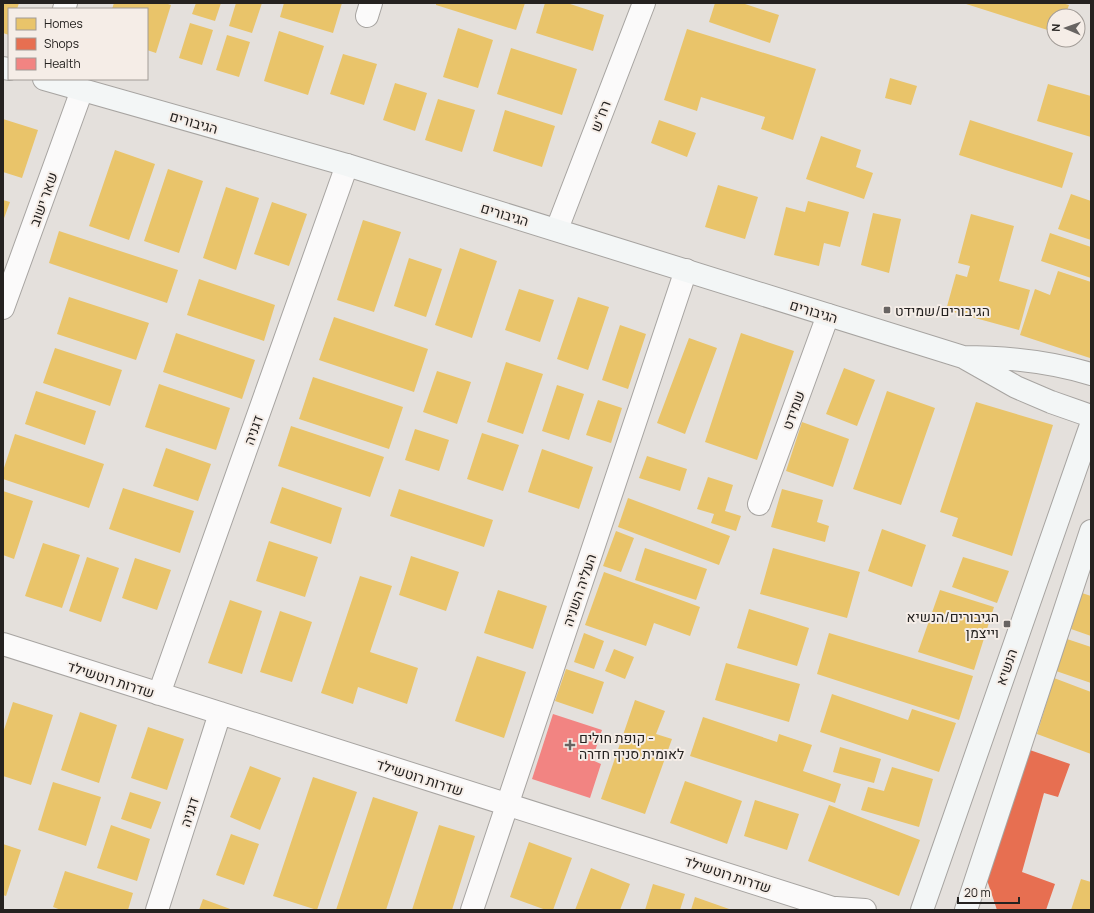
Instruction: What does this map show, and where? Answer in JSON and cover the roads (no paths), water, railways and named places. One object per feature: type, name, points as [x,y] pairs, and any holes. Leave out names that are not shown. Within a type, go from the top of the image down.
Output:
[{"type":"street","name":"רח\"ש","points":[[557,230],[644,3]]},
{"type":"street","name":"הגיבורים","points":[[47,80],[347,165],[963,357],[1016,387],[1051,402],[1091,416]]},
{"type":"street","name":"שאר ישוב","points":[[3,308],[82,90]]},
{"type":"street","name":"דגניה","points":[[159,694],[347,165]]},
{"type":"street","name":"העליה השניה","points":[[472,910],[686,270]]},
{"type":"street","name":"שמידט","points":[[759,504],[828,315]]},
{"type":"street","name":"הגיבורים","points":[[963,357],[996,357],[1027,360],[1056,365],[1091,374]]},
{"type":"street","name":"הנשיא","points":[[922,910],[1091,425]]},
{"type":"street","points":[[966,910],[1091,531]]},
{"type":"street","name":"שדרות רוטשילד","points":[[3,644],[838,909],[865,910]]},
{"type":"street","name":"דגניה","points":[[157,910],[220,714]]},
{"type":"place","name":"הגיבורים/שמידט","points":[[887,310]]},
{"type":"place","name":"הגיבורים/הנשיא וייצמן","points":[[1007,624]]},
{"type":"place","name":"קופת חולים - לאומית סניף חדרה","points":[[570,745]]}]
